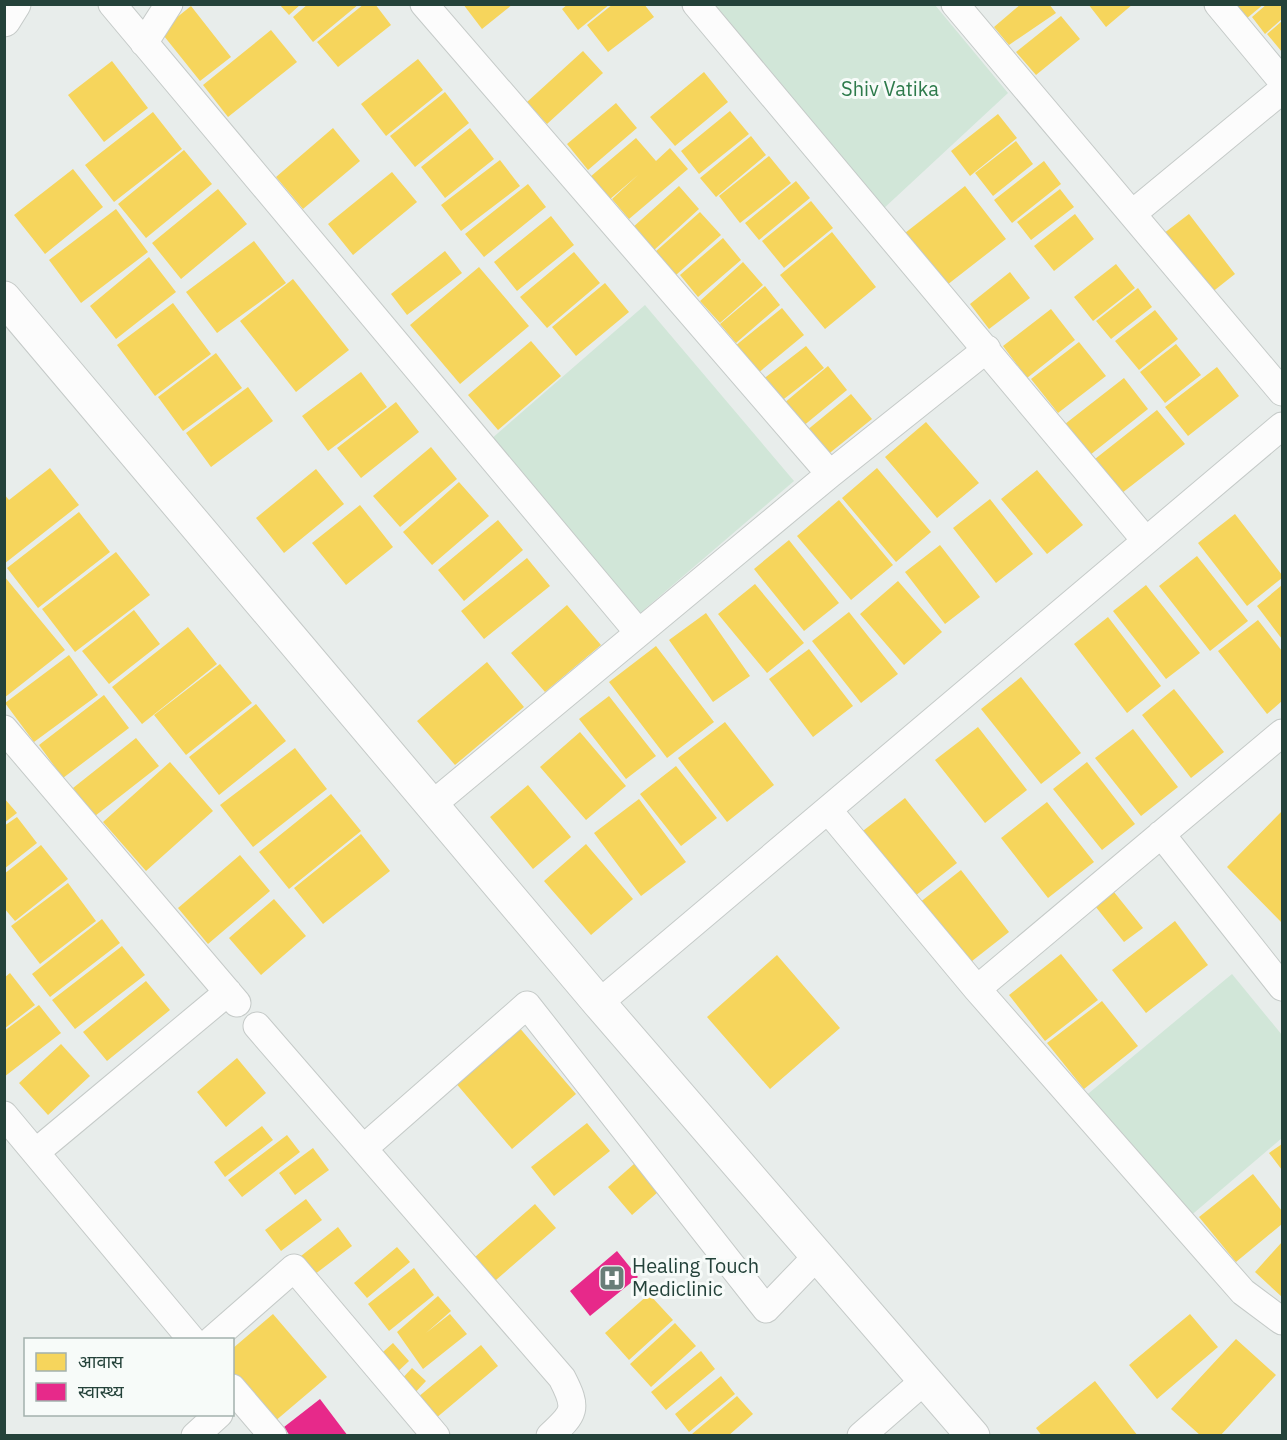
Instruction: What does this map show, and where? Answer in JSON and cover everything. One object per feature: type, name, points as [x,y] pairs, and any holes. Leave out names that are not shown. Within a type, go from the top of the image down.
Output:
[{"type":"street","points":[[4,20],[14,4]]},
{"type":"street","points":[[112,4],[638,632]]},
{"type":"street","points":[[144,43],[169,4]]},
{"type":"street","points":[[424,4],[830,474]]},
{"type":"street","points":[[696,4],[1146,541]]},
{"type":"street","points":[[955,4],[1282,392]]},
{"type":"street","points":[[1218,4],[1282,81]]},
{"type":"street","points":[[1132,214],[1282,90]]},
{"type":"street","points":[[4,298],[433,804],[599,1004],[973,1436]]},
{"type":"street","points":[[433,804],[830,474],[987,350]]},
{"type":"street","points":[[599,1004],[1282,426]]},
{"type":"street","points":[[4,729],[232,997],[36,1152]]},
{"type":"street","points":[[977,989],[1282,733]]},
{"type":"street","points":[[828,810],[977,989],[1243,1292],[1282,1321]]},
{"type":"street","points":[[1161,834],[1282,987]]},
{"type":"street","points":[[363,1148],[527,1005],[766,1309],[817,1256]]},
{"type":"street","points":[[257,1026],[562,1378],[574,1404],[570,1417],[550,1436]]},
{"type":"street","points":[[4,1115],[190,1338]]},
{"type":"street","points":[[214,1338],[294,1268],[436,1436]]},
{"type":"street","points":[[861,1436],[925,1380]]},
{"type":"street","points":[[235,1396],[273,1436]]},
{"type":"street","points":[[195,1436],[217,1416]]},
{"type":"green space","name":"Shiv Vatika","points":[[708,5],[935,5],[1008,93],[882,210]]},
{"type":"green space","points":[[645,305],[794,481],[639,614],[490,440]]},
{"type":"green space","points":[[1232,974],[1282,1035],[1282,1138],[1188,1218],[1083,1098]]},
{"type":"building: आवास","points":[[279,4],[301,4],[289,15]]},
{"type":"building: आवास","points":[[308,4],[359,4],[313,42],[293,17]]},
{"type":"building: आवास","points":[[364,4],[375,4],[391,25],[338,67],[317,42]]},
{"type":"building: आवास","points":[[463,4],[513,4],[482,29]]},
{"type":"building: आवास","points":[[568,4],[610,4],[578,30],[562,9]]},
{"type":"building: आवास","points":[[613,4],[644,4],[654,17],[608,52],[587,25]]},
{"type":"building: आवास","points":[[1021,4],[1049,4],[1056,13],[1009,45],[994,27]]},
{"type":"building: आवास","points":[[1088,4],[1133,4],[1106,27]]},
{"type":"building: आवास","points":[[1234,4],[1264,4],[1246,19]]},
{"type":"building: आवास","points":[[1267,4],[1282,4],[1282,19],[1265,34],[1252,17]]},
{"type":"building: आवास","points":[[191,6],[231,57],[200,81],[160,31]]},
{"type":"building: आवास","points":[[1061,16],[1080,39],[1036,75],[1016,52]]},
{"type":"building: आवास","points":[[1282,21],[1282,52],[1267,34]]},
{"type":"building: आवास","points":[[271,30],[297,62],[228,117],[203,85]]},
{"type":"building: आवास","points":[[583,51],[603,73],[547,124],[527,102]]},
{"type":"building: आवास","points":[[418,59],[443,90],[386,136],[361,104]]},
{"type":"building: आवास","points":[[112,61],[148,108],[104,142],[68,95]]},
{"type":"building: आवास","points":[[704,72],[728,102],[675,146],[650,117]]},
{"type":"building: आवास","points":[[445,92],[469,123],[415,167],[390,136]]},
{"type":"building: आवास","points":[[616,103],[637,128],[588,170],[567,144]]},
{"type":"building: आवास","points":[[730,111],[749,134],[699,174],[681,151]]},
{"type":"building: आवास","points":[[153,112],[182,149],[114,202],[85,165]]},
{"type":"building: आवास","points":[[998,114],[1017,138],[970,176],[951,151]]},
{"type":"building: आवास","points":[[333,128],[360,161],[303,209],[276,177]]},
{"type":"building: आवास","points":[[470,128],[494,159],[445,198],[421,167]]},
{"type":"building: आवास","points":[[751,136],[766,155],[716,197],[700,178]]},
{"type":"building: आवास","points":[[636,138],[656,161],[670,148],[688,169],[629,219],[612,199],[638,175],[609,200],[590,177]]},
{"type":"building: आवास","points":[[1016,141],[1033,164],[993,196],[975,173]]},
{"type":"building: आवास","points":[[184,150],[212,184],[146,238],[118,204]]},
{"type":"building: आवास","points":[[769,156],[791,183],[740,223],[719,196]]},
{"type":"building: आवास","points":[[500,160],[520,186],[461,231],[441,205]]},
{"type":"building: आवास","points":[[1044,161],[1061,184],[1012,223],[994,200]]},
{"type":"building: आवास","points":[[73,169],[103,207],[45,254],[14,215]]},
{"type":"building: आवास","points":[[392,172],[417,202],[353,255],[328,224]]},
{"type":"building: आवास","points":[[796,181],[810,198],[759,240],[745,223]]},
{"type":"building: आवास","points":[[528,184],[546,207],[484,257],[465,234]]},
{"type":"building: आवास","points":[[679,186],[699,209],[653,251],[632,228]]},
{"type":"building: आवास","points":[[965,186],[1006,239],[947,285],[905,233]]},
{"type":"building: आवास","points":[[218,189],[247,224],[181,279],[152,243]]},
{"type":"building: आवास","points":[[1060,189],[1074,207],[1031,240],[1017,222]]},
{"type":"building: आवास","points":[[811,201],[833,228],[784,268],[762,241]]},
{"type":"building: आवास","points":[[116,209],[148,252],[81,303],[49,260]]},
{"type":"building: आवास","points":[[700,212],[721,235],[676,275],[655,252]]},
{"type":"building: आवास","points":[[1075,214],[1094,239],[1054,271],[1034,246]]},
{"type":"building: आवास","points":[[1189,214],[1235,274],[1206,297],[1159,237]]},
{"type":"building: आवास","points":[[551,216],[574,245],[517,291],[494,262]]},
{"type":"building: आवास","points":[[832,232],[876,287],[825,329],[780,275]]},
{"type":"building: आवास","points":[[723,238],[741,260],[698,297],[680,275]]},
{"type":"building: आवास","points":[[254,241],[286,283],[217,333],[186,292]]},
{"type":"building: आवास","points":[[445,251],[462,273],[407,315],[391,294]]},
{"type":"building: आवास","points":[[574,252],[600,283],[547,328],[520,297]]},
{"type":"building: आवास","points":[[149,257],[176,292],[116,339],[90,306]]},
{"type":"building: आवास","points":[[743,262],[763,285],[720,323],[700,301]]},
{"type":"building: आवास","points":[[1116,264],[1135,288],[1093,321],[1074,297]]},
{"type":"building: आवास","points":[[479,267],[529,326],[460,384],[410,325]]},
{"type":"building: आवास","points":[[1010,272],[1030,298],[989,329],[970,304]]},
{"type":"building: आवास","points":[[293,279],[349,350],[296,392],[240,321]]},
{"type":"building: आवास","points":[[605,283],[629,312],[576,356],[552,327]]},
{"type":"building: आवास","points":[[765,286],[780,305],[736,343],[720,324]]},
{"type":"building: आवास","points":[[1138,288],[1152,307],[1111,339],[1096,321]]},
{"type":"building: आवास","points":[[173,303],[211,354],[155,396],[117,345]]},
{"type":"building: आवास","points":[[782,308],[804,335],[757,374],[735,346]]},
{"type":"building: आवास","points":[[1051,309],[1075,340],[1027,378],[1003,346]]},
{"type":"building: आवास","points":[[1155,310],[1178,339],[1139,370],[1115,341]]},
{"type":"building: आवास","points":[[531,341],[561,376],[498,430],[468,395]]},
{"type":"building: आवास","points":[[1079,342],[1106,376],[1058,413],[1031,379]]},
{"type":"building: आवास","points":[[1176,344],[1201,375],[1165,403],[1140,372]]},
{"type":"building: आवास","points":[[806,346],[824,368],[780,402],[762,380]]},
{"type":"building: आवास","points":[[216,353],[242,388],[183,431],[158,397]]},
{"type":"building: आवास","points":[[828,366],[847,390],[802,427],[783,404]]},
{"type":"building: आवास","points":[[1217,367],[1239,396],[1188,436],[1165,407]]},
{"type":"building: आवास","points":[[361,372],[387,407],[328,451],[302,416]]},
{"type":"building: आवास","points":[[1124,378],[1148,409],[1090,455],[1065,424]]},
{"type":"building: आवास","points":[[248,387],[273,421],[211,467],[186,433]]},
{"type":"building: आवास","points":[[851,394],[872,419],[826,456],[806,431]]},
{"type":"building: आवास","points":[[396,402],[419,432],[361,478],[337,448]]},
{"type":"building: आवास","points":[[1157,410],[1185,444],[1122,493],[1095,459]]},
{"type":"building: आवास","points":[[926,422],[979,483],[937,518],[885,457]]},
{"type":"building: आवास","points":[[431,447],[457,479],[400,527],[373,496]]},
{"type":"building: आवास","points":[[50,468],[79,505],[4,564],[4,494],[9,500]]},
{"type":"building: आवास","points":[[877,468],[931,532],[896,562],[842,498]]},
{"type":"building: आवास","points":[[316,469],[344,504],[284,553],[256,518]]},
{"type":"building: आवास","points":[[1037,470],[1083,525],[1047,554],[1001,499]]},
{"type":"building: आवास","points":[[459,482],[489,516],[432,565],[403,532]]},
{"type":"building: आवास","points":[[990,499],[1033,554],[996,583],[953,528]]},
{"type":"building: आवास","points":[[839,500],[893,565],[851,600],[797,536]]},
{"type":"building: आवास","points":[[360,505],[393,547],[346,585],[312,543]]},
{"type":"building: आवास","points":[[79,512],[110,552],[38,608],[7,568]]},
{"type":"building: आवास","points":[[1235,514],[1282,575],[1282,578],[1247,606],[1198,543]]},
{"type":"building: आवास","points":[[498,520],[523,550],[464,601],[438,570]]},
{"type":"building: आवास","points":[[789,540],[839,603],[804,631],[754,569]]},
{"type":"building: आवास","points":[[940,545],[980,597],[945,624],[905,572]]},
{"type":"building: आवास","points":[[116,552],[150,595],[75,652],[42,609]]},
{"type":"building: आवास","points":[[1197,556],[1248,621],[1210,651],[1159,586]]},
{"type":"building: आवास","points":[[527,558],[550,586],[484,639],[461,611]]},
{"type":"building: आवास","points":[[4,576],[65,650],[4,698]]},
{"type":"building: आवास","points":[[898,581],[942,632],[904,665],[860,614]]},
{"type":"building: आवास","points":[[755,584],[804,643],[767,673],[718,614]]},
{"type":"building: आवास","points":[[1146,585],[1200,653],[1166,679],[1113,611]]},
{"type":"building: आवास","points":[[1282,585],[1282,639],[1257,606]]},
{"type":"building: आवास","points":[[567,605],[601,645],[545,692],[511,653]]},
{"type":"building: आवास","points":[[134,610],[160,644],[109,684],[82,651]]},
{"type":"building: आवास","points":[[849,612],[898,674],[861,703],[812,641]]},
{"type":"building: आवास","points":[[706,613],[750,676],[713,702],[669,640]]},
{"type":"building: आवास","points":[[1108,617],[1161,686],[1127,713],[1074,644]]},
{"type":"building: आवास","points":[[1258,620],[1282,651],[1282,701],[1267,714],[1218,651]]},
{"type":"building: आवास","points":[[188,627],[217,664],[142,724],[112,687]]},
{"type":"building: आवास","points":[[656,646],[714,722],[667,758],[609,682]]},
{"type":"building: आवास","points":[[809,649],[853,706],[813,737],[769,679]]},
{"type":"building: आवास","points":[[69,655],[98,695],[34,742],[5,703]]},
{"type":"building: आवास","points":[[487,662],[524,707],[455,765],[417,721]]},
{"type":"building: आवास","points":[[220,664],[252,703],[186,755],[154,715]]},
{"type":"building: आवास","points":[[1021,677],[1081,753],[1041,784],[981,709]]},
{"type":"building: आवास","points":[[1174,689],[1224,752],[1191,778],[1142,715]]},
{"type":"building: आवास","points":[[104,695],[129,728],[63,778],[39,745]]},
{"type":"building: आवास","points":[[609,696],[656,756],[626,779],[579,719]]},
{"type":"building: आवास","points":[[256,704],[286,741],[219,795],[189,757]]},
{"type":"building: आवास","points":[[725,722],[774,785],[727,822],[678,758]]},
{"type":"building: आवास","points":[[978,727],[1027,790],[985,823],[935,760]]},
{"type":"building: आवास","points":[[1133,729],[1178,787],[1141,816],[1095,758]]},
{"type":"building: आवास","points":[[580,732],[626,786],[586,820],[540,767]]},
{"type":"building: आवास","points":[[136,738],[159,766],[95,816],[73,788]]},
{"type":"building: आवास","points":[[295,748],[327,789],[253,847],[220,805]]},
{"type":"building: आवास","points":[[170,762],[213,811],[146,871],[103,822]]},
{"type":"building: आवास","points":[[1087,762],[1135,824],[1102,850],[1053,789]]},
{"type":"building: आवास","points":[[676,766],[717,818],[681,846],[640,794]]},
{"type":"building: आवास","points":[[528,785],[571,837],[533,869],[490,817]]},
{"type":"building: आवास","points":[[331,794],[361,831],[289,889],[259,852]]},
{"type":"building: आवास","points":[[4,798],[17,813],[4,823]]},
{"type":"building: आवास","points":[[905,798],[957,863],[910,900],[859,834]]},
{"type":"building: आवास","points":[[639,799],[686,862],[641,896],[594,833]]},
{"type":"building: आवास","points":[[1047,802],[1094,862],[1048,898],[1001,838]]},
{"type":"building: आवास","points":[[1282,811],[1282,923],[1227,867]]},
{"type":"building: आवास","points":[[17,817],[37,843],[4,869],[4,826]]},
{"type":"building: आवास","points":[[361,834],[390,871],[323,924],[294,888]]},
{"type":"building: आवास","points":[[586,844],[633,899],[591,935],[544,881]]},
{"type":"building: आवास","points":[[41,845],[68,879],[15,921],[4,908],[4,874]]},
{"type":"building: आवास","points":[[240,855],[270,891],[208,944],[178,908]]},
{"type":"building: आवास","points":[[961,870],[1009,932],[967,965],[919,903]]},
{"type":"building: आवास","points":[[68,883],[96,921],[40,964],[11,926]]},
{"type":"building: आवास","points":[[1114,892],[1143,928],[1124,942],[1095,906]]},
{"type":"building: आवास","points":[[274,899],[306,936],[261,975],[229,938]]},
{"type":"building: आवास","points":[[102,919],[120,943],[50,997],[32,974]]},
{"type":"building: आवास","points":[[1175,921],[1208,965],[1146,1013],[1112,970]]},
{"type":"building: आवास","points":[[122,946],[145,975],[75,1029],[52,1000]]},
{"type":"building: आवास","points":[[1061,954],[1098,1000],[1045,1041],[1009,995]]},
{"type":"building: आवास","points":[[777,955],[840,1028],[770,1089],[707,1017]]},
{"type":"building: आवास","points":[[10,973],[35,1005],[4,1029],[4,978]]},
{"type":"building: आवास","points":[[146,981],[170,1010],[107,1061],[83,1032]]},
{"type":"building: आवास","points":[[1102,1001],[1138,1046],[1084,1089],[1047,1043]]},
{"type":"building: आवास","points":[[39,1005],[61,1033],[4,1077],[4,1031]]},
{"type":"building: आवास","points":[[518,1026],[576,1094],[512,1149],[454,1081]]},
{"type":"building: आवास","points":[[61,1044],[90,1076],[48,1115],[19,1083]]},
{"type":"building: आवास","points":[[237,1058],[266,1093],[226,1127],[197,1092]]},
{"type":"building: आवास","points":[[587,1123],[610,1151],[554,1196],[531,1167]]},
{"type":"building: आवास","points":[[262,1126],[273,1140],[225,1177],[214,1162]]},
{"type":"building: आवास","points":[[287,1135],[300,1152],[242,1197],[228,1180]]},
{"type":"building: आवास","points":[[1282,1144],[1282,1170],[1269,1153]]},
{"type":"building: आवास","points":[[313,1148],[329,1170],[295,1195],[279,1173]]},
{"type":"building: आवास","points":[[634,1164],[658,1192],[632,1215],[608,1187]]},
{"type":"building: आवास","points":[[1253,1174],[1282,1211],[1282,1224],[1236,1262],[1199,1217]]},
{"type":"building: आवास","points":[[306,1199],[322,1220],[281,1251],[265,1230]]},
{"type":"building: आवास","points":[[535,1204],[556,1228],[496,1280],[475,1257]]},
{"type":"building: आवास","points":[[338,1227],[352,1246],[306,1281],[292,1263]]},
{"type":"building: आवास","points":[[1282,1242],[1282,1297],[1255,1272]]},
{"type":"building: आवास","points":[[397,1247],[410,1262],[367,1298],[354,1283]]},
{"type":"building: आवास","points":[[414,1268],[434,1295],[389,1331],[368,1304]]},
{"type":"building: आवास","points":[[649,1294],[673,1320],[629,1360],[605,1333]]},
{"type":"building: आवास","points":[[438,1296],[451,1311],[426,1333],[450,1314],[467,1334],[423,1369],[397,1332]]},
{"type":"building: आवास","points":[[273,1314],[327,1377],[274,1422],[234,1376],[234,1347]]},
{"type":"building: आवास","points":[[1190,1314],[1218,1347],[1157,1399],[1129,1365]]},
{"type":"building: आवास","points":[[675,1323],[696,1346],[651,1387],[630,1364]]},
{"type":"building: आवास","points":[[1236,1339],[1276,1375],[1220,1436],[1201,1436],[1171,1409]]},
{"type":"building: आवास","points":[[393,1343],[409,1361],[391,1378],[374,1360]]},
{"type":"building: आवास","points":[[481,1345],[498,1366],[429,1424],[412,1402]]},
{"type":"building: आवास","points":[[701,1351],[715,1369],[666,1410],[651,1392]]},
{"type":"building: आवास","points":[[412,1368],[426,1381],[412,1396],[398,1383]]},
{"type":"building: आवास","points":[[721,1376],[735,1394],[689,1432],[675,1414]]},
{"type":"building: आवास","points":[[1095,1381],[1138,1436],[1042,1436],[1036,1428]]},
{"type":"building: आवास","points":[[737,1396],[753,1414],[728,1436],[693,1436],[692,1434]]},
{"type":"building: स्वास्थ्य","points":[[617,1251],[638,1277],[590,1316],[570,1291]]},
{"type":"building: स्वास्थ्य","points":[[320,1399],[348,1436],[290,1436],[284,1427]]},
{"type":"place","name":"Healing Touch Mediclinic","points":[[612,1278]]}]
